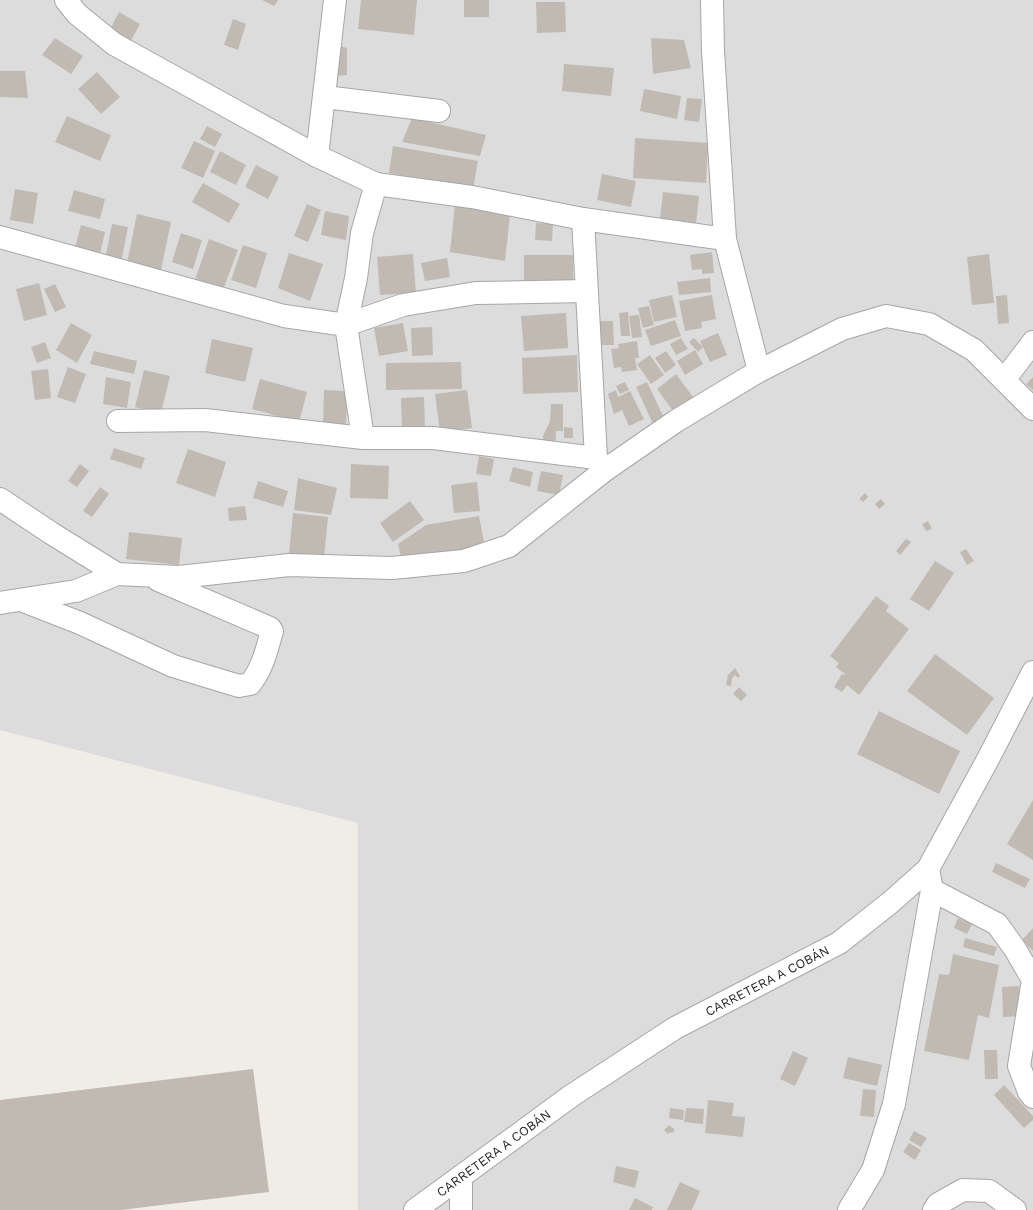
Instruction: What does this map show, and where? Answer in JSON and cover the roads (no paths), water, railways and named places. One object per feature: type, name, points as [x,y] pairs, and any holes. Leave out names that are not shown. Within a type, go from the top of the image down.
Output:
[{"type":"street","points":[[66,0],[77,14],[114,44],[318,156],[376,184],[472,197],[583,219],[726,239]]},
{"type":"street","points":[[318,156],[335,0]]},
{"type":"street","points":[[712,0],[713,51],[726,239],[759,371]]},
{"type":"street","points":[[325,97],[438,111]]},
{"type":"street","points":[[363,438],[346,325],[356,278],[362,233],[376,184]]},
{"type":"street","points":[[583,219],[586,291],[601,464]]},
{"type":"street","points":[[0,237],[284,316],[346,325],[403,305],[476,294],[586,291]]},
{"type":"street","points":[[0,603],[76,591],[117,574],[179,577],[289,565],[392,568],[464,561],[509,546],[601,464],[676,422],[759,371],[842,329],[886,316],[929,324],[974,350],[1033,409]]},
{"type":"street","points":[[1004,380],[1033,342]]},
{"type":"street","points":[[118,421],[205,420],[363,438],[434,438],[601,464]]},
{"type":"street","points":[[0,499],[117,574]]},
{"type":"street","points":[[22,600],[80,624],[173,666],[239,686],[250,684],[266,650],[272,631],[270,628],[148,576]]},
{"type":"street","name":"CARRETERA A COBÁN","points":[[415,1210],[571,1096],[675,1028],[839,943],[891,902],[928,869],[1033,672]]},
{"type":"street","points":[[849,1210],[873,1170],[894,1104],[932,890],[928,869]]},
{"type":"street","points":[[932,890],[997,924],[1015,949],[1033,980],[1019,1066],[1029,1092],[1033,1097]]},
{"type":"street","points":[[461,1177],[461,1210]]},
{"type":"street","points":[[934,1210],[938,1204],[963,1190],[989,1191],[1015,1210]]}]
